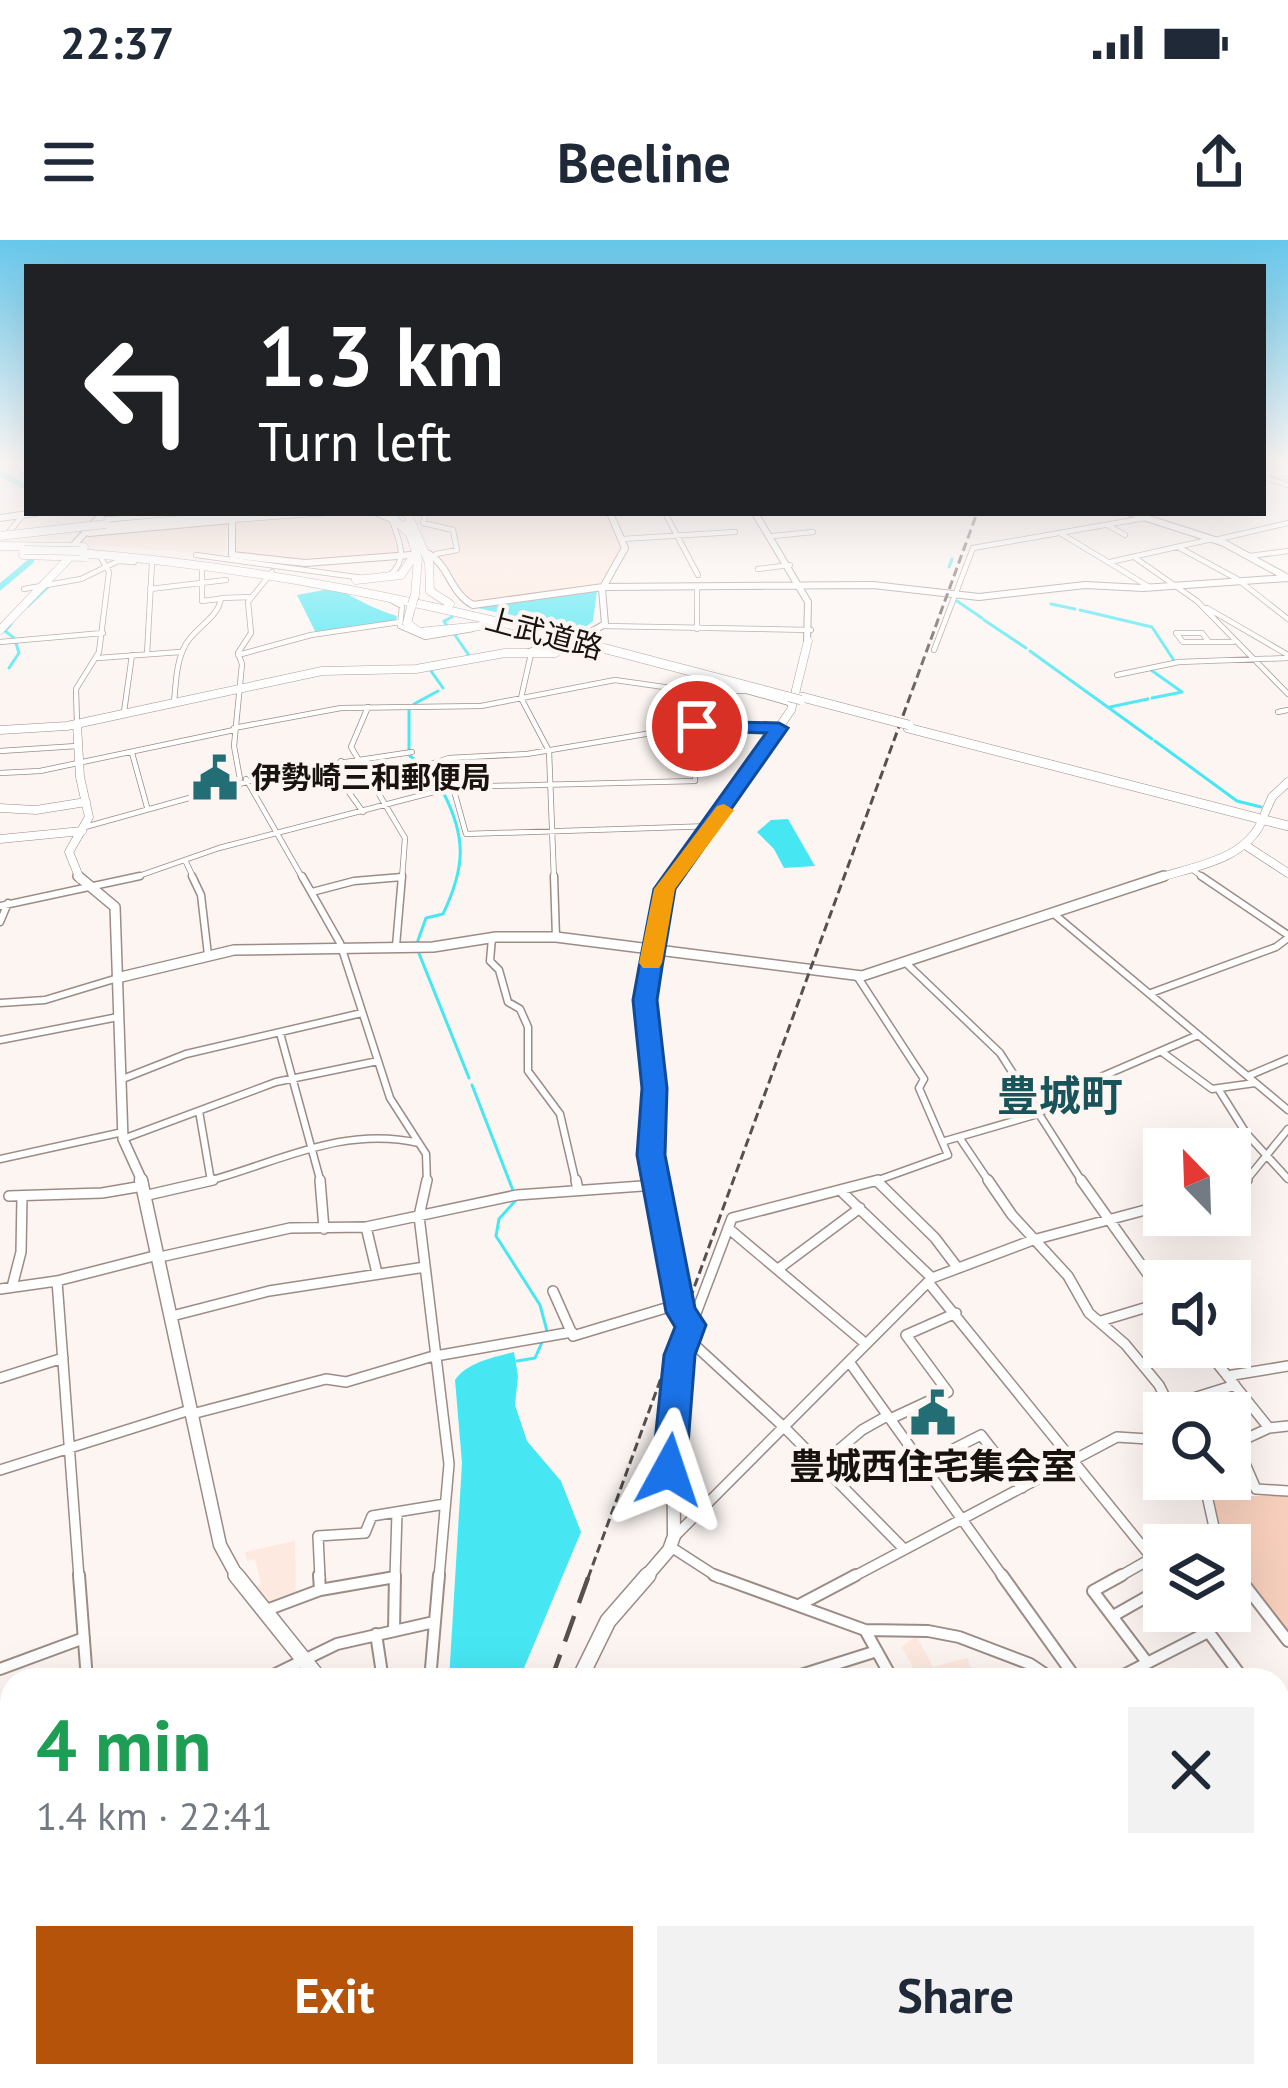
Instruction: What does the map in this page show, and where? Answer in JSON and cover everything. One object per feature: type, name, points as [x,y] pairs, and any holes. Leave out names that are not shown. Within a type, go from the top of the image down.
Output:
[{"type":"highway","points":[[12,548],[48,556],[74,552]]},
{"type":"highway","points":[[23,551],[41,548]]},
{"type":"highway","points":[[62,548],[101,558],[257,566],[376,581],[403,574],[420,554]]},
{"type":"highway","points":[[418,548],[434,596],[494,618]]},
{"type":"highway","name":"上武道路","points":[[23,551],[257,566],[580,642],[1288,824]]},
{"type":"highway","points":[[0,627],[74,552]]},
{"type":"highway","name":"上武道路","points":[[74,552],[257,566],[494,618],[795,699]]},
{"type":"highway","points":[[396,596],[449,612],[459,621],[441,631],[416,628],[411,622],[415,600],[419,572],[420,554]]},
{"type":"highway","points":[[415,600],[408,625],[423,633],[488,625],[549,636]]},
{"type":"street","points":[[74,552],[77,548]]},
{"type":"street","points":[[74,552],[78,548]]},
{"type":"street","points":[[229,548],[229,554],[257,566],[458,548]]},
{"type":"street","points":[[415,548],[454,594],[471,605],[603,587],[879,586],[991,597],[1085,585],[1151,588],[1288,578]]},
{"type":"street","points":[[604,626],[603,587],[623,548]]},
{"type":"street","points":[[684,548],[698,575]]},
{"type":"street","points":[[780,548],[810,607],[811,630],[795,699],[779,728],[664,889],[645,1000],[653,1064],[651,1155],[689,1331],[904,1549]]},
{"type":"street","points":[[934,650],[973,548]]},
{"type":"street","points":[[1086,548],[1151,588]]},
{"type":"street","points":[[1108,562],[1173,548]]},
{"type":"street","points":[[1180,548],[1241,582],[1288,619]]},
{"type":"street","points":[[1233,548],[1288,578]]},
{"type":"street","points":[[1250,556],[1288,551]]},
{"type":"street","points":[[24,590],[106,569],[119,561],[280,566],[371,579],[398,571],[420,554]]},
{"type":"street","points":[[196,555],[392,600],[402,606],[404,632],[419,637],[487,628],[554,642],[528,653]]},
{"type":"street","points":[[1134,557],[1184,586],[1288,694]]},
{"type":"street","points":[[101,558],[106,569],[104,632],[96,670],[76,689],[77,746],[89,817],[69,852],[79,878],[115,907],[123,1136],[146,1190],[220,1545],[233,1578],[313,1668]]},
{"type":"street","points":[[148,654],[152,562]]},
{"type":"street","points":[[202,567],[202,601],[260,593],[257,566]]},
{"type":"street","points":[[758,568],[790,566]]},
{"type":"street","points":[[149,589],[226,580]]},
{"type":"street","points":[[697,587],[697,628]]},
{"type":"street","points":[[252,597],[250,633],[238,656],[234,729],[243,779],[341,946],[391,1099],[426,1154],[427,1182],[419,1216],[448,1464],[431,1668]]},
{"type":"street","points":[[174,702],[180,652],[221,607],[220,599]]},
{"type":"street","points":[[1205,608],[1242,625],[1287,658]]},
{"type":"street","points":[[238,656],[311,635],[400,622]]},
{"type":"street","points":[[0,730],[77,724],[322,671],[416,669],[555,653],[604,626],[811,630]]},
{"type":"street","points":[[0,642],[104,632]]},
{"type":"street","points":[[1209,642],[1233,642]]},
{"type":"street","points":[[98,658],[180,652]]},
{"type":"street","points":[[528,653],[520,698],[549,751],[556,937]]},
{"type":"street","points":[[124,712],[132,655]]},
{"type":"street","points":[[615,656],[628,657]]},
{"type":"street","points":[[1117,675],[1181,662],[1287,658]]},
{"type":"street","points":[[674,669],[747,692]]},
{"type":"street","points":[[1271,679],[1288,677]]},
{"type":"street","points":[[0,773],[79,764],[313,712],[368,707],[447,709],[621,680],[695,692],[747,692],[795,699]]},
{"type":"street","points":[[0,922],[4,904],[92,887],[277,832],[453,787],[694,781],[697,726],[703,709],[695,692]]},
{"type":"street","points":[[368,707],[351,741],[405,838],[396,946]]},
{"type":"street","points":[[1278,712],[1288,710]]},
{"type":"street","points":[[428,765],[458,757],[549,751],[697,726],[779,728]]},
{"type":"street","points":[[0,751],[77,746]]},
{"type":"street","points":[[0,839],[84,829],[243,779],[357,757],[412,752]]},
{"type":"street","points":[[132,753],[147,807]]},
{"type":"street","points":[[340,760],[341,781],[363,812]]},
{"type":"street","points":[[0,1003],[45,1000],[208,955],[492,938],[556,937],[654,946],[857,976],[1248,847],[1272,797],[1288,782]]},
{"type":"street","points":[[453,787],[466,834],[712,826]]},
{"type":"street","points":[[0,808],[36,810],[86,802]]},
{"type":"street","points":[[1248,847],[1288,873]]},
{"type":"street","points":[[185,862],[203,906],[208,955]]},
{"type":"street","points":[[1150,994],[1276,947],[1288,937],[1191,868]]},
{"type":"street","points":[[312,892],[354,881],[402,877]]},
{"type":"street","points":[[1054,914],[1288,1110]]},
{"type":"street","points":[[492,938],[490,961],[499,970],[508,1002],[520,1009],[528,1027],[526,1067],[560,1114],[578,1190]]},
{"type":"street","points":[[906,963],[1000,1053],[1143,1271]]},
{"type":"street","points":[[843,1193],[948,1155],[919,1088],[924,1079],[857,976]]},
{"type":"street","points":[[120,1080],[186,1054],[362,1013]]},
{"type":"street","points":[[0,1040],[118,1017]]},
{"type":"street","points":[[280,1033],[324,1196],[324,1229]]},
{"type":"street","points":[[945,1142],[1038,1114],[1068,1100],[1087,1084],[1198,1035]]},
{"type":"street","points":[[1162,1052],[1198,1083],[1219,1090],[1256,1083]]},
{"type":"street","points":[[1248,1076],[1288,1059]]},
{"type":"street","points":[[0,1159],[123,1136],[292,1078],[378,1061]]},
{"type":"street","points":[[1219,1090],[1230,1112],[1288,1179]]},
{"type":"street","points":[[199,1111],[212,1181]]},
{"type":"street","points":[[1251,1175],[1265,1152],[1288,1129]]},
{"type":"street","points":[[10,1196],[146,1190],[212,1181],[356,1135],[389,1133],[420,1143]]},
{"type":"street","points":[[961,1140],[1033,1240],[1068,1276],[1089,1312],[1162,1392]]},
{"type":"street","points":[[877,1181],[935,1238],[957,1267]]},
{"type":"street","points":[[0,1289],[57,1281],[290,1228],[366,1227],[517,1195],[656,1185]]},
{"type":"street","points":[[1036,1668],[959,1637],[928,1631],[865,1630],[719,1578],[673,1541],[669,1470],[680,1355],[732,1218],[837,1189],[843,1193],[930,1280],[1143,1545]]},
{"type":"street","points":[[12,1287],[21,1252],[22,1196]]},
{"type":"street","points":[[778,1270],[860,1208]]},
{"type":"street","points":[[585,1668],[616,1610],[673,1541],[930,1280],[1033,1240],[1143,1210]]},
{"type":"street","points":[[366,1227],[377,1273]]},
{"type":"street","points":[[728,1228],[866,1344]]},
{"type":"street","points":[[172,1316],[268,1291],[425,1267]]},
{"type":"street","points":[[57,1281],[86,1668]]},
{"type":"street","points":[[553,1292],[573,1336],[681,1303]]},
{"type":"street","points":[[1101,1321],[1143,1307]]},
{"type":"street","points":[[821,1465],[862,1430],[948,1392],[906,1335],[956,1312]]},
{"type":"street","points":[[0,1470],[190,1412],[326,1379],[346,1382],[436,1356],[572,1332]]},
{"type":"street","points":[[0,1378],[63,1358]]},
{"type":"street","points":[[850,1363],[1068,1668]]},
{"type":"street","points":[[1207,1392],[1288,1366]]},
{"type":"street","points":[[1221,1368],[1269,1428]]},
{"type":"street","points":[[1251,1436],[1288,1426]]},
{"type":"street","points":[[922,1465],[981,1435],[1022,1488]]},
{"type":"street","points":[[801,1604],[1078,1462],[1117,1437],[1143,1439]]},
{"type":"street","points":[[1251,1479],[1256,1489],[1288,1491]]},
{"type":"street","points":[[320,1590],[318,1535],[365,1533],[372,1516],[445,1504]]},
{"type":"street","points":[[394,1630],[397,1513]]},
{"type":"street","points":[[1143,1564],[1094,1591],[1146,1661]]},
{"type":"street","points":[[262,1612],[320,1590],[395,1576]]},
{"type":"street","points":[[1251,1593],[1288,1641]]},
{"type":"street","points":[[1112,1616],[1143,1599]]},
{"type":"street","points":[[288,1668],[338,1644],[434,1622]]},
{"type":"street","points":[[865,1630],[886,1668]]},
{"type":"street","points":[[1134,1668],[1163,1651],[1168,1657],[1208,1632],[1235,1668]]},
{"type":"street","points":[[376,1634],[381,1668]]},
{"type":"street","points":[[3,1668],[84,1638]]},
{"type":"street","points":[[824,1668],[877,1652]]},
{"type":"shaded area","points":[[134,548],[225,548],[224,555]]},
{"type":"shaded area","points":[[234,548],[400,548],[402,554],[307,561],[234,553]]},
{"type":"shaded area","points":[[621,548],[599,585],[470,603],[457,592],[441,554]]},
{"type":"shaded area","points":[[1288,1495],[1288,1636],[1251,1587],[1251,1524],[1219,1524],[1214,1500],[1251,1500],[1251,1496]]},
{"type":"shaded area","points":[[295,1541],[296,1597],[267,1608],[254,1589],[261,1583],[255,1559],[247,1561],[245,1552]]},
{"type":"shaded area","points":[[916,1635],[933,1667],[967,1658],[972,1668],[913,1668],[902,1647]]},
{"type":"water","points":[[335,588],[397,616],[396,621],[316,633],[297,595]]},
{"type":"water","points":[[597,591],[593,621],[579,632],[478,608]]},
{"type":"water","points":[[788,819],[815,866],[784,868],[757,832],[771,820]]},
{"type":"water","points":[[514,1352],[515,1405],[527,1441],[561,1481],[581,1532],[524,1668],[450,1668],[462,1463],[455,1380],[489,1359]]},
{"type":"waterway","points":[[949,567],[952,559]]},
{"type":"waterway","points":[[0,587],[31,561]]},
{"type":"waterway","points":[[28,606],[48,587]]},
{"type":"waterway","points":[[957,601],[982,618]]},
{"type":"waterway","points":[[1051,604],[1075,609]]},
{"type":"waterway","points":[[1080,610],[1152,627],[1175,662]]},
{"type":"waterway","points":[[447,626],[444,621],[452,617]]},
{"type":"waterway","points":[[984,620],[1026,648]]},
{"type":"waterway","points":[[11,624],[5,631],[14,638]]},
{"type":"waterway","points":[[455,635],[470,657]]},
{"type":"waterway","points":[[9,668],[19,653],[16,643]]},
{"type":"waterway","points":[[1030,651],[1152,739]]},
{"type":"waterway","points":[[1151,670],[1182,692],[1152,698]]},
{"type":"waterway","points":[[431,671],[443,688]]},
{"type":"waterway","points":[[414,704],[438,691]]},
{"type":"waterway","points":[[1110,707],[1148,699]]},
{"type":"waterway","points":[[409,709],[409,751]]},
{"type":"waterway","points":[[1155,741],[1237,801],[1261,807]]},
{"type":"waterway","points":[[410,756],[446,783],[443,792],[456,824],[460,853],[456,882],[443,914],[426,918],[417,943]]},
{"type":"waterway","points":[[418,951],[469,1078]]},
{"type":"waterway","points":[[472,1085],[514,1193]]},
{"type":"waterway","points":[[516,1200],[499,1219],[496,1236],[540,1305],[547,1331]]},
{"type":"waterway","points":[[517,1361],[535,1358],[543,1340]]},
{"type":"railway","points":[[588,1578],[964,548]]},
{"type":"railway","points":[[555,1668],[589,1575]]},
{"type":"slow traffic","points":[[651,963],[664,889],[724,810]]},
{"type":"place","name":"伊勢崎三和郵便局","points":[[215,778]]},
{"type":"place","name":"豊城西住宅集会室","points":[[933,1413]]},
{"type":"district","name":"豊城町","points":[[1060,1096]]},
{"type":"route","points":[[669,1470],[680,1355],[691,1325],[681,1312],[651,1155],[655,1088],[645,1000],[664,889],[779,728],[697,726]]}]
